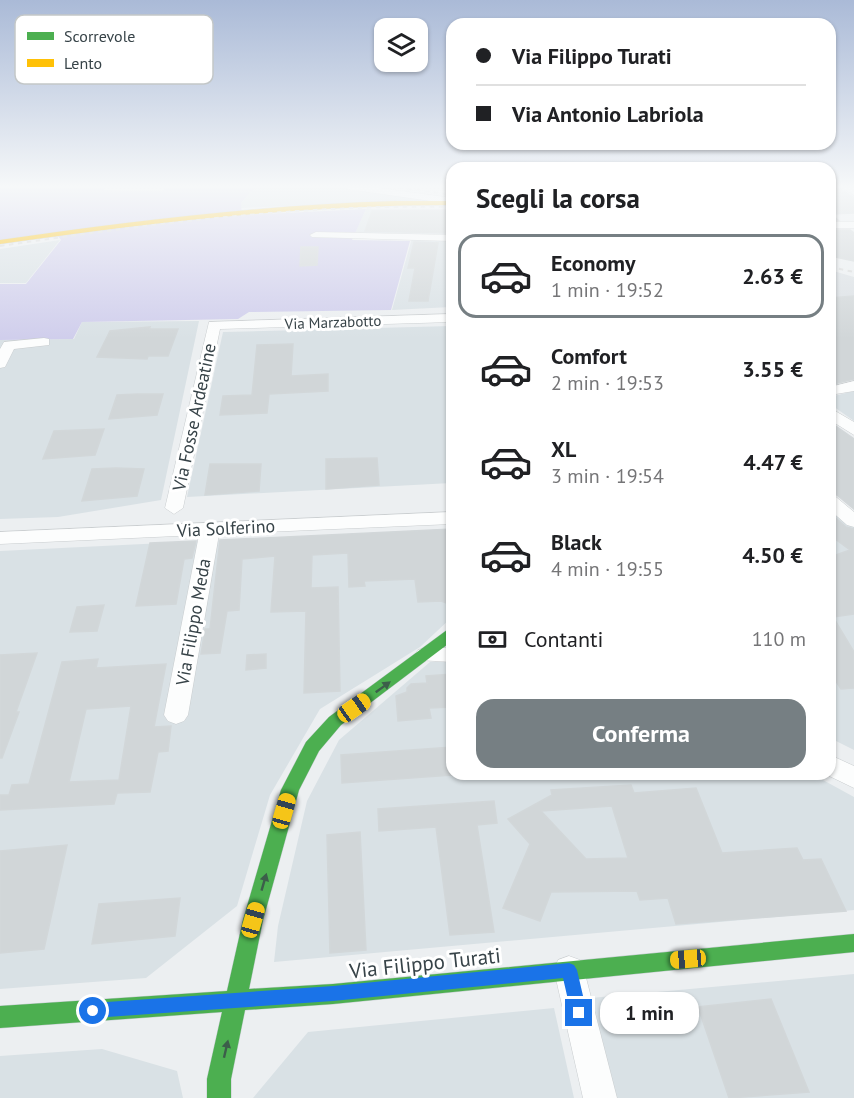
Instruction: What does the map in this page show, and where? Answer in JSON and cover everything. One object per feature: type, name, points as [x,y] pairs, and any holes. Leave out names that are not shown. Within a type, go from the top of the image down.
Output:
[{"type":"street","points":[[0,242],[34,237]]},
{"type":"street","points":[[418,237],[446,238]]},
{"type":"street","name":"Via Marzabotto","points":[[214,325],[446,318]]},
{"type":"street","name":"Via Fosse Ardeatine","points":[[174,508],[214,325]]},
{"type":"street","points":[[0,364],[9,345],[44,342]]},
{"type":"street","points":[[836,390],[854,386]]},
{"type":"street","points":[[836,417],[854,430]]},
{"type":"street","points":[[836,506],[854,521]]},
{"type":"street","name":"Via Solferino","points":[[0,538],[446,518]]},
{"type":"street","name":"Via Filippo Meda","points":[[176,715],[210,529]]},
{"type":"street","points":[[219,1098],[219,1079],[253,920],[290,790],[312,747],[335,721],[426,656],[446,638]]},
{"type":"street","points":[[426,656],[446,655]]},
{"type":"street","points":[[836,768],[854,778]]},
{"type":"street","name":"Via Filippo Turati","points":[[0,1017],[333,994],[854,944]]},
{"type":"street","points":[[569,970],[600,1098]]},
{"type":"shaded area","points":[[0,237],[26,237],[0,241]]},
{"type":"shaded area","points":[[59,237],[353,237],[352,240],[410,241],[391,310],[249,312],[238,319],[82,322],[73,339],[0,340],[0,284],[26,284],[61,240]]},
{"type":"shaded area","points":[[412,238],[446,240],[446,307],[392,310]]},
{"type":"shaded area","points":[[60,240],[26,283],[0,283],[0,249]]},
{"type":"shaded area","points":[[836,272],[854,277],[854,311],[836,299]]},
{"type":"shaded area","points":[[199,321],[161,500],[58,517],[0,519],[0,340],[74,339],[82,322]]},
{"type":"shaded area","points":[[446,326],[446,483],[187,497],[223,332]]},
{"type":"shaded area","points":[[854,391],[854,421],[836,408],[836,396]]},
{"type":"shaded area","points":[[836,512],[854,527],[854,750],[836,741]]},
{"type":"shaded area","points":[[446,529],[446,623],[420,647],[320,709],[270,795],[237,906],[146,978],[0,989],[0,551]]},
{"type":"shaded area","points":[[430,662],[446,662],[446,780],[823,780],[854,797],[854,910],[274,962],[278,926],[307,801],[339,740]]},
{"type":"shaded area","points":[[854,974],[854,1098],[615,1098],[591,998]]},
{"type":"shaded area","points":[[554,1008],[574,1098],[253,1098],[308,1032]]},
{"type":"shaded area","points":[[102,1049],[177,1071],[183,1098],[0,1098],[0,1056]]},
{"type":"building","points":[[836,237],[854,237],[854,261],[836,257]]},
{"type":"building","points":[[414,242],[438,243],[428,301],[409,301],[415,268],[408,268]]},
{"type":"building","points":[[301,247],[318,247],[317,265],[300,266]]},
{"type":"building","points":[[854,296],[854,379],[836,384],[836,298]]},
{"type":"building","points":[[150,327],[149,329],[178,329],[168,356],[148,356],[147,359],[97,357],[110,331]]},
{"type":"building","points":[[293,344],[291,376],[328,374],[328,391],[269,394],[267,413],[220,415],[223,396],[252,395],[257,345]]},
{"type":"building","points":[[163,394],[157,415],[109,419],[117,395]]},
{"type":"building","points":[[836,426],[854,439],[854,509],[837,495]]},
{"type":"building","points":[[104,429],[95,455],[43,459],[54,431]]},
{"type":"building","points":[[377,458],[379,485],[326,489],[326,459]]},
{"type":"building","points":[[210,464],[261,464],[259,491],[205,495]]},
{"type":"building","points":[[92,469],[144,469],[137,496],[82,501]]},
{"type":"building","points":[[836,518],[846,527],[854,529],[854,614],[836,617],[836,555],[850,550],[836,540]]},
{"type":"building","points":[[446,529],[446,603],[418,602],[415,579],[364,581],[365,586],[349,587],[348,553],[312,555],[311,588],[338,587],[340,691],[304,693],[306,611],[271,612],[275,556],[242,559],[239,610],[227,611],[220,653],[201,654],[205,629],[210,629],[220,540]]},
{"type":"building","points":[[196,541],[192,558],[184,559],[176,604],[136,606],[150,543]]},
{"type":"building","points":[[104,605],[97,631],[70,632],[77,607]]},
{"type":"building","points":[[836,622],[854,652],[854,688],[841,689],[836,681]]},
{"type":"building","points":[[37,653],[16,712],[19,712],[2,758],[0,758],[0,655]]},
{"type":"building","points":[[266,654],[266,668],[246,670],[247,655]]},
{"type":"building","points":[[98,659],[96,668],[166,664],[154,727],[171,726],[168,751],[158,752],[150,792],[117,793],[114,804],[0,810],[0,795],[9,795],[12,785],[29,784],[62,662]],"holes":[[[131,706],[119,780],[69,782],[86,709]]]},
{"type":"building","points":[[446,674],[446,707],[429,708],[431,718],[398,721],[396,696],[407,692],[411,684],[427,683],[426,676]]},
{"type":"building","points":[[446,747],[446,775],[342,783],[341,755]]},
{"type":"building","points":[[631,785],[634,793],[696,788],[722,853],[797,848],[803,860],[821,859],[846,911],[676,924],[668,898],[640,900],[637,891],[551,892],[540,921],[503,908],[530,844],[508,819],[552,795],[551,790]],"holes":[[[612,806],[628,858],[586,859],[541,811]]]},
{"type":"building","points":[[494,801],[497,823],[477,825],[494,932],[450,935],[436,827],[379,831],[378,809]]},
{"type":"building","points":[[360,832],[366,950],[330,953],[327,835]]},
{"type":"building","points":[[67,845],[44,949],[0,953],[0,851]]},
{"type":"building","points":[[180,898],[175,936],[92,944],[99,904]]},
{"type":"building","points":[[771,999],[809,1092],[729,1098],[698,1007]]},
{"type":"railway","points":[[0,246],[62,237]]},
{"type":"railway","points":[[836,268],[854,272]]},
{"type":"traffic: fast","points":[[219,1098],[219,1079],[253,920],[290,790],[312,747],[335,721],[446,638]]},
{"type":"traffic: fast","points":[[0,1017],[333,994],[854,943]]},
{"type":"traffic: slow","points":[[0,242],[34,237]]},
{"type":"route","points":[[93,1011],[333,994],[569,970],[579,1013]]}]
